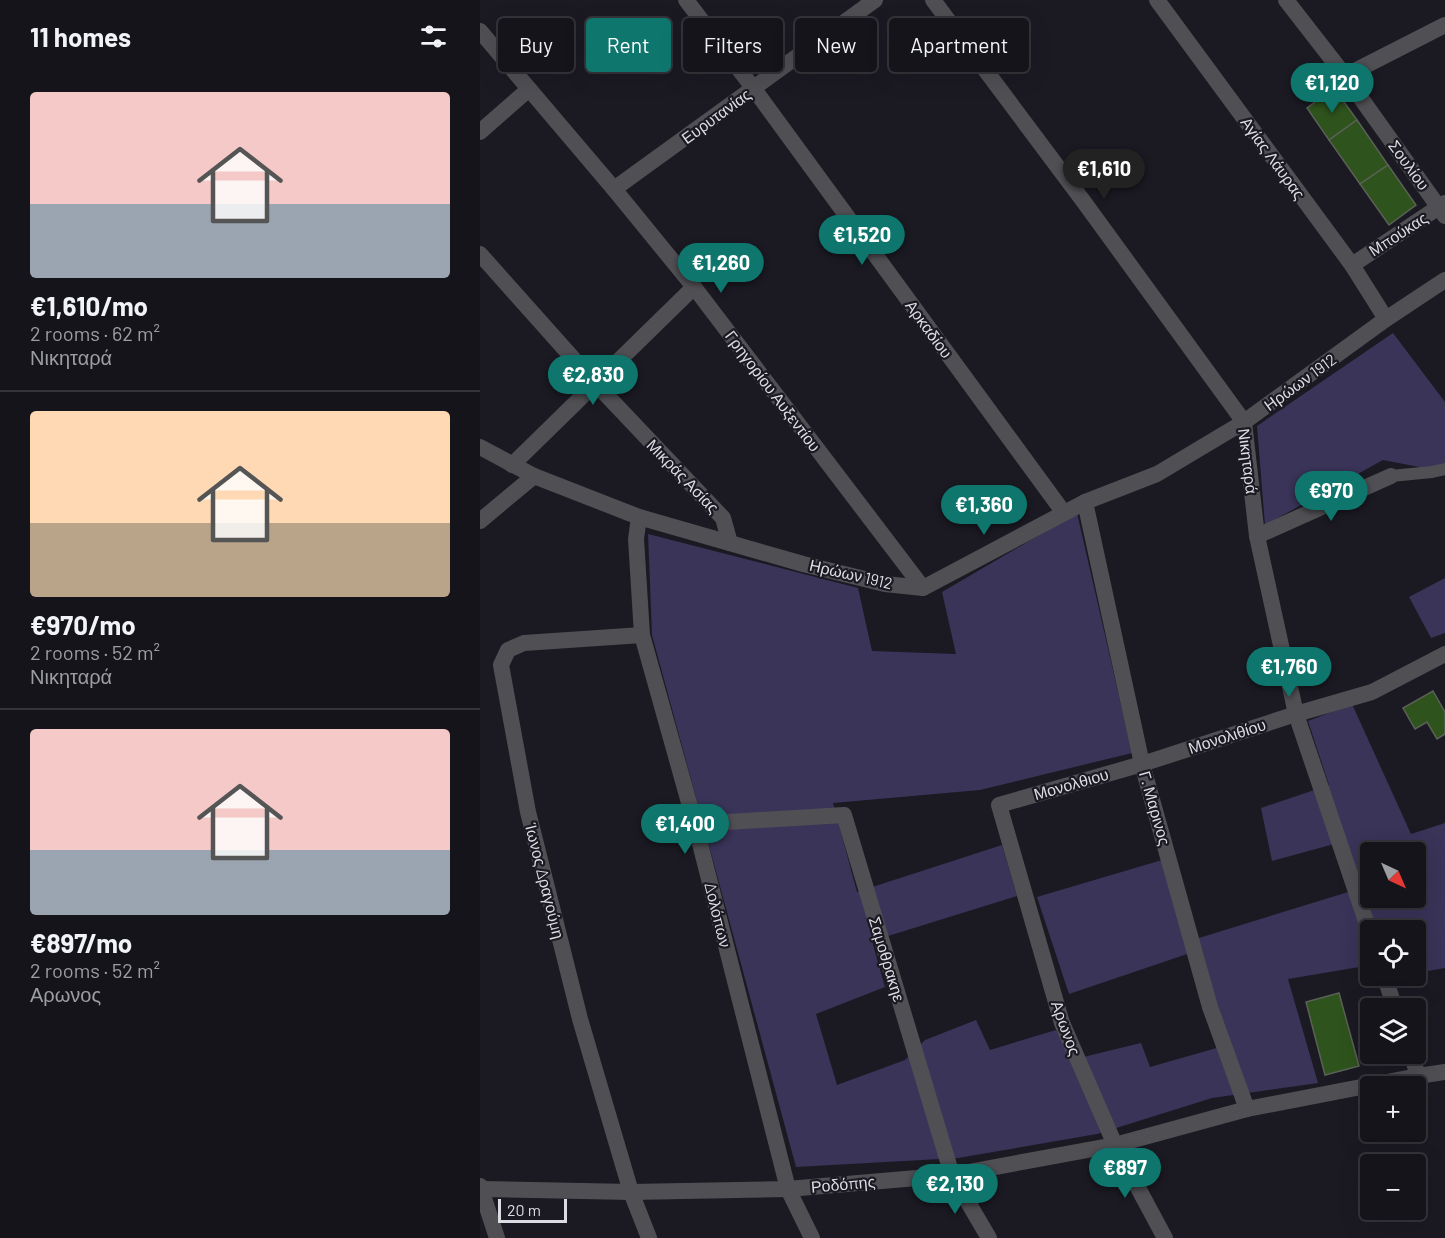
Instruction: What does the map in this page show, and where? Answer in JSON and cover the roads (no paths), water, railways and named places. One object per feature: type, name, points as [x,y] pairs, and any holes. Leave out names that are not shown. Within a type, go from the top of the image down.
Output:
[{"type":"street","name":"Αρκαδίου","points":[[686,0],[754,89],[1064,513]]},
{"type":"street","name":"Ευρυτανίας","points":[[614,189],[875,0]]},
{"type":"street","name":"Νικηταρά","points":[[933,0],[1244,422],[1257,536],[1296,714],[1366,920]]},
{"type":"street","name":"Αγίας Λάυρας","points":[[1157,0],[1352,265],[1386,319]]},
{"type":"street","name":"Σουλίου","points":[[1286,0],[1443,209]]},
{"type":"street","points":[[1345,76],[1445,25]]},
{"type":"street","name":"Γρηγορίου Αυξεντίου","points":[[480,31],[694,287],[923,588]]},
{"type":"street","points":[[480,132],[530,89]]},
{"type":"street","name":"Μπούκας","points":[[1352,265],[1443,209]]},
{"type":"street","name":"Μικράς Ασίας","points":[[480,254],[595,383],[723,518],[730,543]]},
{"type":"street","name":"Ηρώων 1912","points":[[480,447],[534,476],[639,517],[803,564],[885,584],[923,588],[1085,502],[1157,474],[1244,422],[1445,279]]},
{"type":"street","points":[[512,465],[694,287]]},
{"type":"street","points":[[480,521],[534,476]]},
{"type":"street","points":[[1257,536],[1391,476]]},
{"type":"street","name":"Γ. Μαρινος","points":[[1085,502],[1142,764],[1210,1007],[1247,1108]]},
{"type":"street","name":"Δολόπων","points":[[639,517],[636,539],[642,635],[695,824],[788,1189],[812,1238]]},
{"type":"street","name":"Ίωνος Δραγούμη","points":[[642,635],[524,643],[508,650],[501,665],[528,812],[580,1019],[631,1192],[649,1238]]},
{"type":"street","name":"Μονολιθίου","points":[[1142,764],[1372,692],[1445,654]]},
{"type":"street","name":"Μονολθιου","points":[[999,805],[1142,764]]},
{"type":"street","name":"Αρωνος","points":[[999,805],[1062,1023],[1115,1145],[1165,1238]]},
{"type":"street","name":"Σαμοθρακηε","points":[[695,824],[844,815],[952,1175],[989,1238]]},
{"type":"street","points":[[1414,1064],[1418,1076]]},
{"type":"street","name":"Ροδόπης","points":[[1418,1076],[1445,1072]]},
{"type":"street","name":"Ροδόπης","points":[[481,1188],[631,1192],[788,1189],[952,1175],[1115,1145],[1247,1108],[1360,1087]]},
{"type":"street","points":[[481,1188],[497,1238]]},
{"type":"lane","points":[[1391,476],[1445,469]]}]
